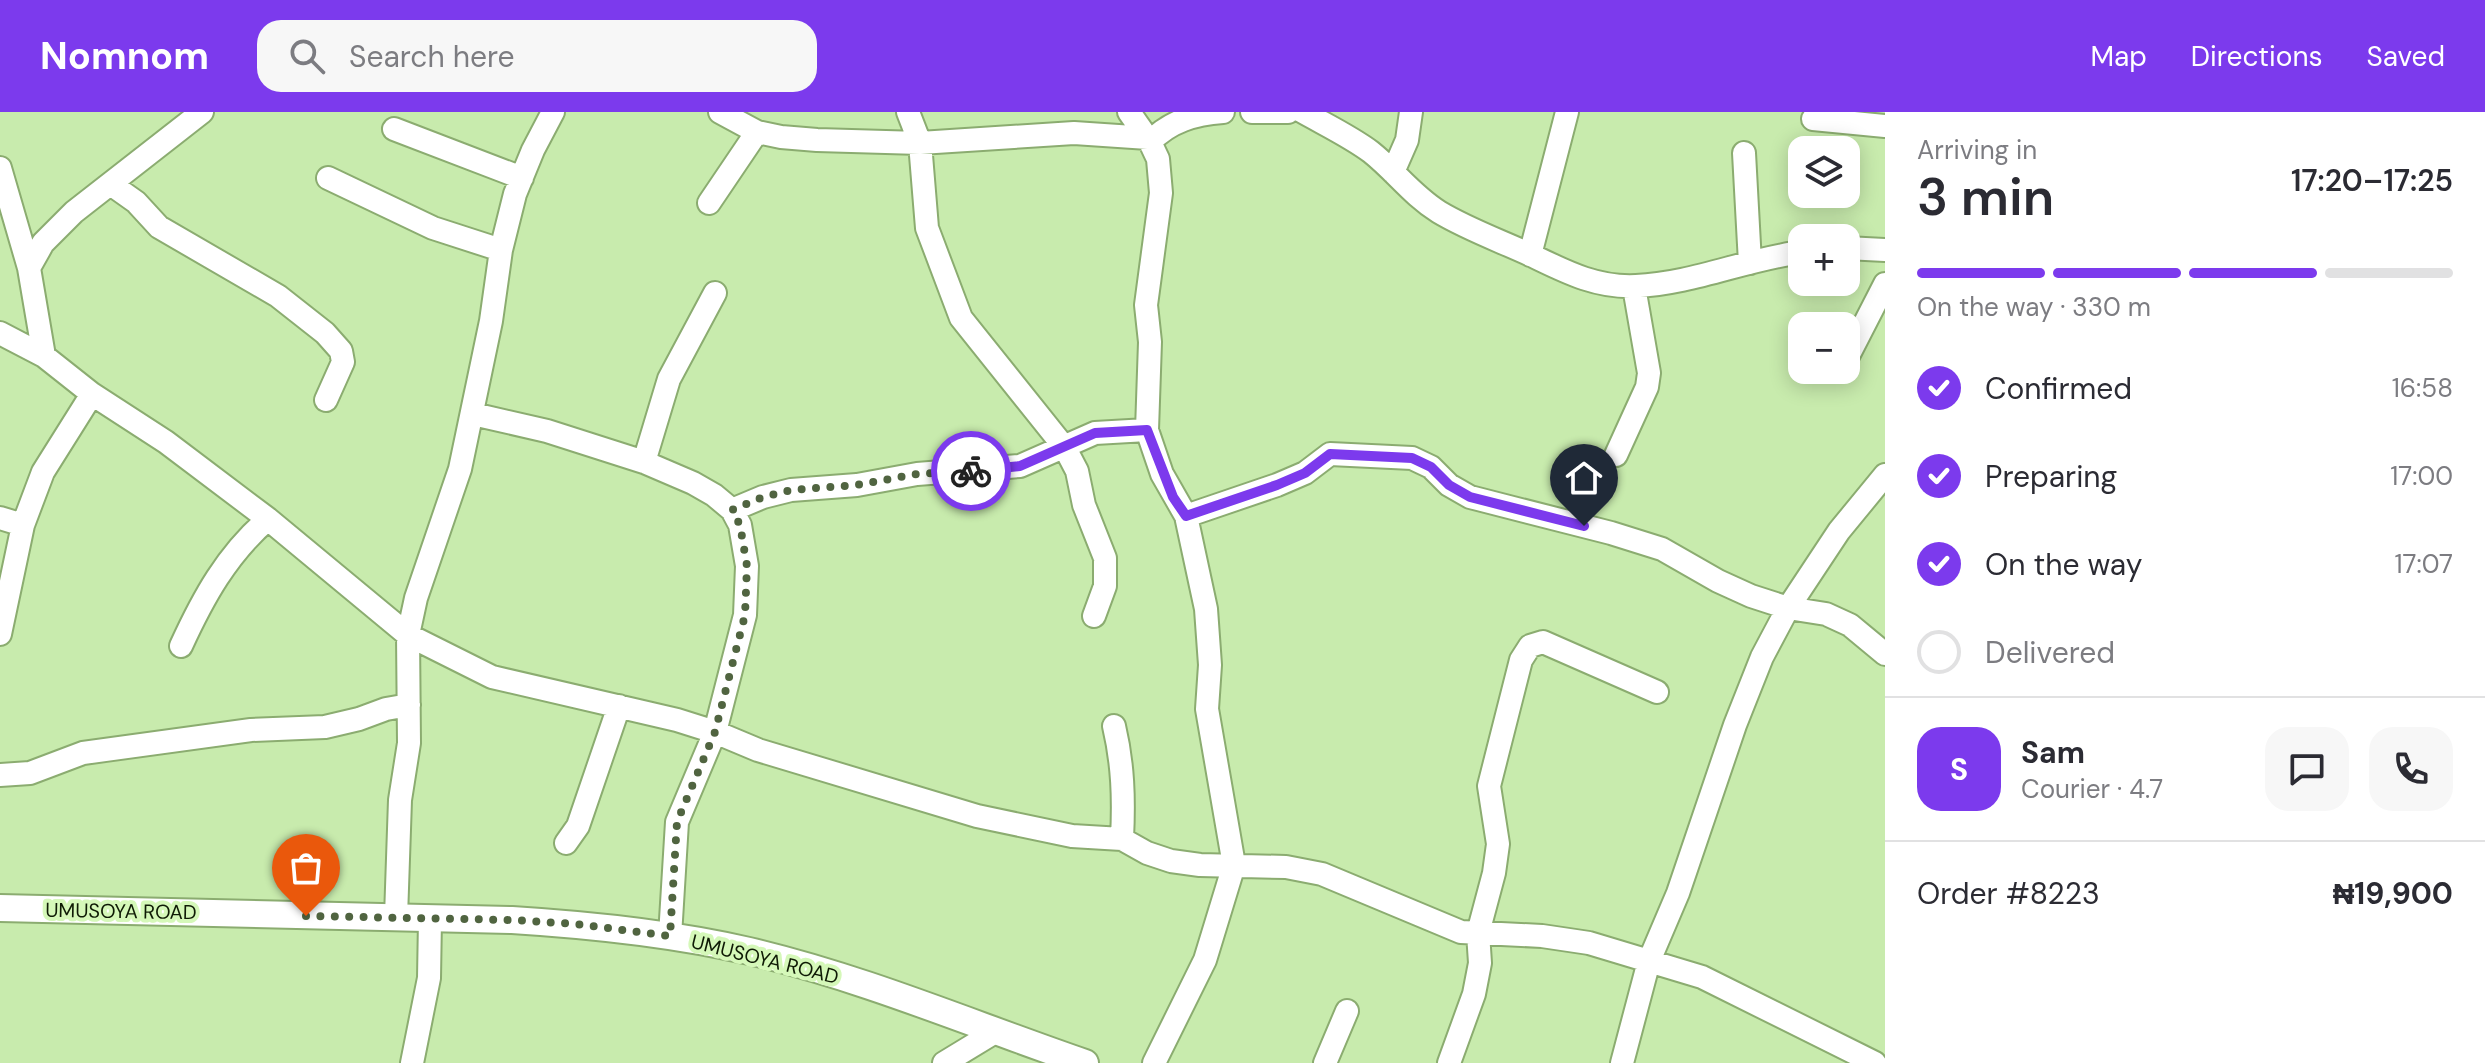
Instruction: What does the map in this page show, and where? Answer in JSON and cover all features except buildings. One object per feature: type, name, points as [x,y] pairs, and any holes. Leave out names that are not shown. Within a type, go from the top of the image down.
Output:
[{"type":"main road","name":"UMUSOYA ROAD","points":[[0,908],[576,924],[670,936],[750,951],[825,973],[1085,1063]]},
{"type":"street","points":[[29,268],[43,243],[57,228],[202,112]]},
{"type":"street","points":[[396,917],[400,800],[409,743],[408,635],[416,598],[460,469],[491,321],[501,250],[515,194],[553,112]]},
{"type":"street","points":[[720,112],[757,132],[781,137],[920,143],[1074,133],[1149,140],[1171,124],[1223,112]]},
{"type":"street","points":[[908,112],[920,143],[927,228],[961,318],[1065,448],[1077,471],[1084,505],[1105,558],[1105,586],[1094,616]]},
{"type":"street","points":[[1129,112],[1158,159],[1161,193],[1146,305],[1150,342],[1147,430],[1167,485],[1186,516],[1206,609],[1210,665],[1207,709],[1234,865],[1205,960],[1154,1063]]},
{"type":"street","points":[[1252,112],[1288,112]]},
{"type":"street","points":[[1303,112],[1370,151],[1408,190],[1439,211],[1485,237],[1599,284],[1634,287],[1665,284],[1788,255]]},
{"type":"street","points":[[1393,172],[1407,140],[1411,112]]},
{"type":"street","points":[[1530,255],[1567,112]]},
{"type":"street","points":[[1813,119],[1885,126]]},
{"type":"street","points":[[394,129],[522,178]]},
{"type":"street","points":[[709,203],[757,132]]},
{"type":"street","points":[[1744,153],[1750,263]]},
{"type":"street","points":[[0,168],[29,268],[44,356]]},
{"type":"street","points":[[328,178],[433,228],[501,250]]},
{"type":"street","points":[[112,185],[136,202],[159,227],[278,296],[325,333],[341,351],[343,362],[326,400]]},
{"type":"street","points":[[1860,249],[1885,250]]},
{"type":"street","points":[[1860,332],[1885,284]]},
{"type":"street","points":[[1616,455],[1647,387],[1649,373],[1634,287]]},
{"type":"street","points":[[644,462],[669,379],[715,293]]},
{"type":"street","points":[[0,333],[44,356],[92,394],[166,442],[268,519],[408,635],[492,677],[715,732],[784,759],[977,816],[1060,834],[1122,839],[1147,853],[1171,861],[1200,865],[1286,867],[1322,874],[1461,932],[1542,936],[1589,943],[1702,977],[1875,1063]]},
{"type":"street","points":[[0,634],[23,525],[43,472],[92,394]]},
{"type":"street","points":[[473,414],[547,431],[644,462],[693,483],[732,510],[740,525],[747,566],[745,615],[715,732],[677,822],[670,936]]},
{"type":"street","points":[[732,510],[791,490],[857,485],[917,474],[1020,466],[1095,433],[1147,430]]},
{"type":"street","points":[[1186,516],[1305,473],[1330,454],[1412,458],[1431,467],[1449,485],[1470,497],[1662,549],[1718,581],[1788,608],[1826,614],[1850,625],[1885,654]]},
{"type":"street","points":[[1622,1063],[1649,961],[1678,893],[1735,725],[1762,657],[1788,608],[1839,531],[1885,475]]},
{"type":"street","points":[[0,518],[23,525]]},
{"type":"street","points":[[181,646],[204,598],[220,574],[248,536],[268,519]]},
{"type":"street","points":[[1449,1063],[1474,994],[1480,963],[1478,933],[1498,844],[1489,786],[1521,660],[1530,646],[1543,642],[1554,644],[1657,692]]},
{"type":"street","points":[[0,775],[47,769],[83,753],[251,730],[325,727],[409,705]]},
{"type":"street","points":[[566,843],[578,826],[619,706]]},
{"type":"street","points":[[1114,726],[1122,759],[1122,839]]},
{"type":"street","points":[[412,1063],[429,978],[430,919]]},
{"type":"street","points":[[1325,1063],[1347,1011]]},
{"type":"street","points":[[944,1063],[995,1032]]},
{"type":"way so far","points":[[306,916],[512,920],[576,924],[670,936],[677,822],[715,732],[745,615],[747,566],[740,525],[732,510],[791,490],[857,485],[917,474],[971,471]]},
{"type":"route","points":[[971,471],[1020,466],[1095,433],[1147,430],[1173,497],[1186,516],[1305,473],[1330,454],[1412,458],[1431,467],[1449,485],[1470,497],[1584,526]]}]
